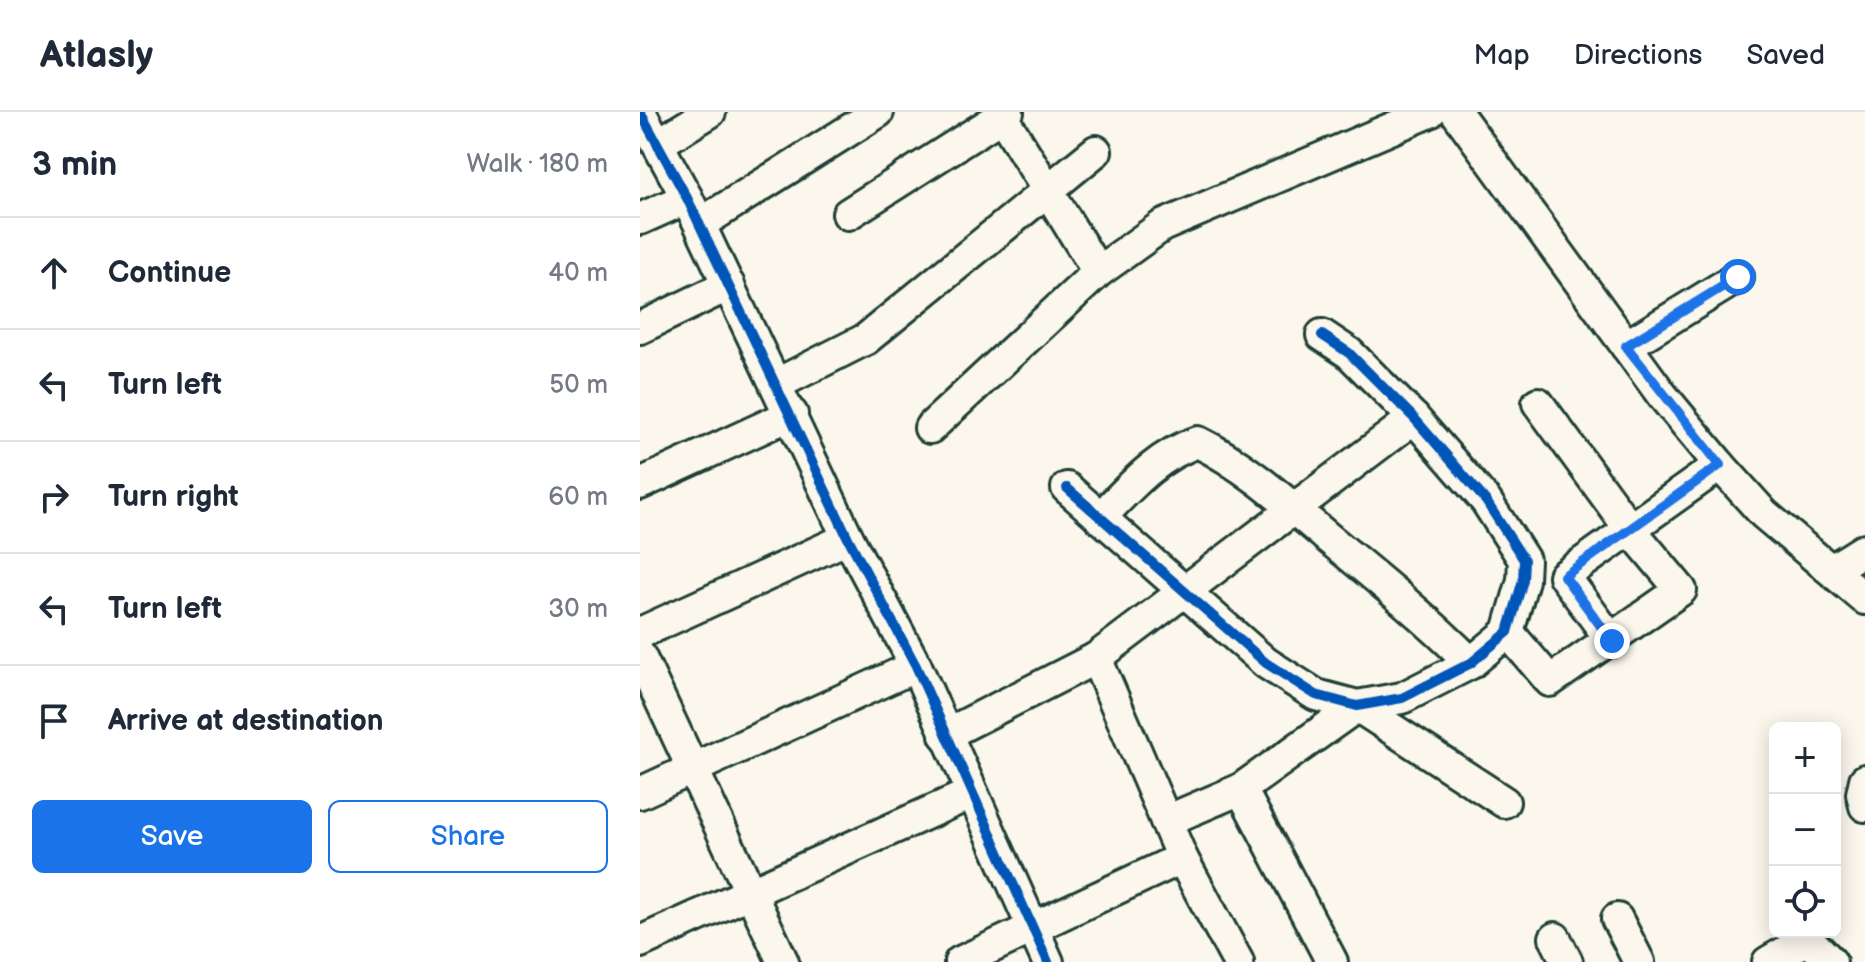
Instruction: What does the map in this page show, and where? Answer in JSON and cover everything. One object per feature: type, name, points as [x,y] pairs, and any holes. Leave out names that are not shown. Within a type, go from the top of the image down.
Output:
[{"type":"street","points":[[640,112],[693,211],[792,414],[848,538],[916,666],[970,794],[1048,962]]},
{"type":"street","points":[[658,144],[710,112]]},
{"type":"street","points":[[640,219],[693,211],[878,112]]},
{"type":"street","points":[[930,428],[1098,272],[1162,226],[1430,112]]},
{"type":"street","points":[[1456,112],[1626,346],[1720,465],[1764,514],[1865,599]]},
{"type":"street","points":[[848,214],[1005,114],[1047,191],[1098,272]]},
{"type":"street","points":[[777,384],[866,339],[1096,151]]},
{"type":"street","points":[[1626,346],[1738,277]]},
{"type":"street","points":[[640,328],[729,285]]},
{"type":"street","points":[[1166,821],[1241,789],[1357,706],[1402,698],[1471,663],[1508,632],[1523,580],[1524,560],[1486,501],[1414,418],[1349,353],[1322,335]]},
{"type":"street","points":[[1508,632],[1550,681],[1612,641],[1681,590],[1630,529],[1538,403]]},
{"type":"street","points":[[640,484],[792,414]]},
{"type":"street","points":[[945,735],[1096,658],[1183,589],[1414,418]]},
{"type":"street","points":[[1100,518],[1142,475],[1177,449],[1198,442],[1218,452],[1294,509],[1431,623],[1471,663]]},
{"type":"street","points":[[1612,641],[1564,576],[1720,465]]},
{"type":"street","points":[[1067,488],[1266,663],[1316,695],[1357,706],[1504,802]]},
{"type":"street","points":[[640,633],[848,538]]},
{"type":"street","points":[[1833,569],[1865,549]]},
{"type":"street","points":[[640,656],[783,962]]},
{"type":"street","points":[[1096,658],[1182,858],[1238,962]]},
{"type":"street","points":[[640,793],[916,666]]},
{"type":"street","points":[[1865,780],[1862,794],[1865,806]]},
{"type":"street","points":[[1241,789],[1332,962]]},
{"type":"street","points":[[640,942],[970,794]]},
{"type":"street","points":[[960,962],[1182,858]]},
{"type":"street","points":[[1617,919],[1639,962]]},
{"type":"street","points":[[1768,962],[1808,939],[1831,962]]},
{"type":"cycle path","points":[[640,112],[687,198],[848,538],[916,666],[1048,962]]},
{"type":"cycle path","points":[[1067,488],[1266,663],[1316,695],[1357,706],[1402,698],[1471,663],[1508,632],[1523,580],[1524,560],[1486,501],[1414,418],[1349,353],[1322,335]]},
{"type":"route","points":[[1612,641],[1565,583],[1564,576],[1720,465],[1626,346],[1738,277]]}]
